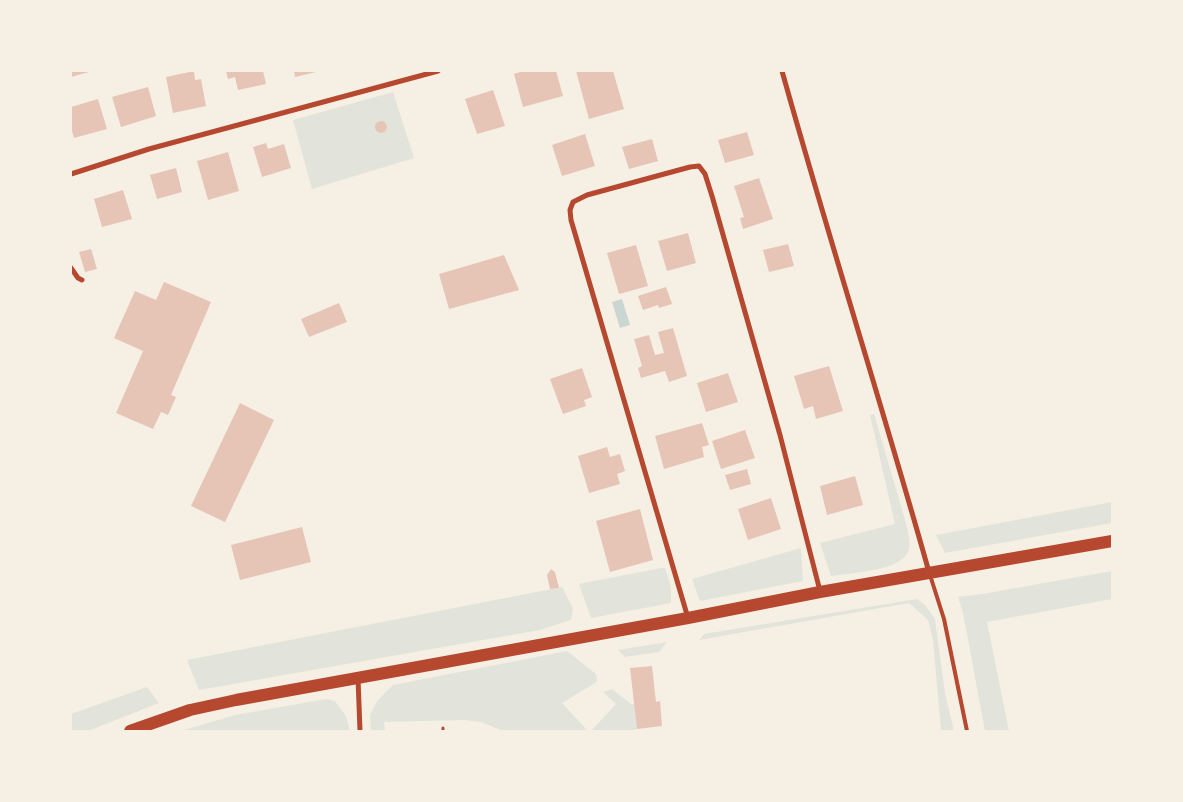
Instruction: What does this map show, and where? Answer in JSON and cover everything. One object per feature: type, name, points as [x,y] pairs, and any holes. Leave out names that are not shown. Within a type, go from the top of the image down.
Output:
[{"type":"main road","points":[[130,731],[190,710],[236,700],[688,618],[820,592],[1112,541]]},
{"type":"street","points":[[71,174],[149,149],[438,71]]},
{"type":"street","points":[[782,71],[822,213],[886,419],[930,573]]},
{"type":"street","points":[[688,618],[571,220],[570,210],[573,202],[587,196],[690,167],[699,166],[705,174],[712,196],[780,435],[820,592]]},
{"type":"street","points":[[71,268],[78,278],[82,280]]},
{"type":"street","points":[[358,678],[360,731]]},
{"type":"lane","points":[[930,573],[944,619],[968,731]]},
{"type":"shaded area","points":[[393,92],[414,158],[312,189],[293,120]]},
{"type":"shaded area","points":[[622,299],[630,325],[620,328],[612,302]]},
{"type":"shaded area","points":[[874,414],[909,536],[908,552],[903,558],[885,567],[831,576],[820,543],[895,524],[870,415]]},
{"type":"shaded area","points":[[1112,502],[1112,523],[945,553],[936,535]]},
{"type":"shaded area","points":[[801,548],[803,581],[700,601],[692,579]]},
{"type":"shaded area","points":[[665,568],[671,587],[671,603],[591,618],[579,584]]},
{"type":"shaded area","points":[[1112,571],[1112,599],[987,622],[1009,731],[985,731],[963,613],[958,597]]},
{"type":"shaded area","points":[[562,587],[573,608],[571,620],[540,630],[199,690],[187,660]]},
{"type":"shaded area","points":[[917,599],[925,605],[935,619],[945,693],[954,731],[941,731],[933,640],[928,620],[909,603],[699,640],[704,634]]},
{"type":"shaded area","points":[[667,642],[659,652],[625,657],[618,650]]},
{"type":"shaded area","points":[[567,651],[596,674],[597,681],[595,683],[562,703],[588,731],[503,731],[481,722],[464,720],[384,722],[385,731],[371,731],[370,715],[377,701],[393,685]]},
{"type":"shaded area","points":[[147,687],[159,703],[88,731],[71,731],[71,714]]},
{"type":"shaded area","points":[[612,689],[631,704],[635,704],[637,729],[632,731],[591,731],[616,704],[603,692]]},
{"type":"shaded area","points":[[326,699],[335,701],[346,716],[350,731],[181,731],[235,715]]},
{"type":"building","points":[[71,71],[89,71],[89,72],[71,77]]},
{"type":"building","points":[[194,71],[195,80],[201,79],[206,106],[173,113],[166,77]]},
{"type":"building","points":[[226,71],[263,71],[266,84],[238,90],[235,77],[228,79]]},
{"type":"building","points":[[294,71],[316,71],[316,72],[295,77]]},
{"type":"building","points":[[523,71],[556,71],[563,96],[523,107],[514,74]]},
{"type":"building","points":[[576,71],[613,71],[624,109],[589,119]]},
{"type":"building","points":[[148,87],[156,116],[121,127],[112,97]]},
{"type":"building","points":[[493,90],[505,126],[477,134],[465,99]]},
{"type":"building","points":[[98,99],[107,129],[74,138],[71,127],[71,107]]},
{"type":"building","points":[[381,121],[387,127],[381,133],[375,127]]},
{"type":"building","points":[[747,132],[754,155],[725,163],[718,140]]},
{"type":"building","points":[[585,134],[595,166],[562,176],[552,145]]},
{"type":"building","points":[[652,139],[658,161],[629,169],[622,147]]},
{"type":"building","points":[[266,143],[268,149],[284,144],[291,168],[262,177],[253,147]]},
{"type":"building","points":[[228,152],[239,191],[208,200],[197,161]]},
{"type":"building","points":[[176,168],[182,192],[157,199],[150,175]]},
{"type":"building","points":[[759,178],[773,219],[743,229],[740,218],[744,217],[734,186]]},
{"type":"building","points":[[123,190],[132,219],[102,227],[94,199]]},
{"type":"building","points":[[688,233],[696,263],[667,271],[658,241]]},
{"type":"building","points":[[788,244],[794,266],[769,272],[763,250]]},
{"type":"building","points":[[636,245],[648,286],[619,294],[607,253]]},
{"type":"building","points":[[91,249],[97,269],[85,272],[79,252]]},
{"type":"building","points":[[504,255],[519,290],[449,309],[439,274]]},
{"type":"building","points":[[164,282],[211,302],[171,395],[176,397],[168,415],[161,412],[153,429],[116,413],[143,351],[114,338],[135,291],[156,300]]},
{"type":"building","points":[[666,287],[672,304],[659,308],[658,305],[643,310],[638,296]]},
{"type":"building","points":[[339,303],[347,322],[309,337],[301,319]]},
{"type":"building","points":[[673,328],[687,376],[669,382],[665,371],[641,378],[638,368],[642,366],[634,339],[649,335],[655,355],[664,353],[658,332]]},
{"type":"building","points":[[829,366],[843,411],[816,419],[813,406],[804,409],[794,376]]},
{"type":"building","points":[[582,368],[592,397],[584,400],[586,406],[563,414],[550,379]]},
{"type":"building","points":[[728,373],[738,402],[706,412],[697,383]]},
{"type":"building","points":[[240,403],[274,420],[225,522],[191,506]]},
{"type":"building","points":[[702,423],[709,445],[702,447],[704,457],[664,469],[655,436]]},
{"type":"building","points":[[745,430],[755,458],[721,469],[712,441]]},
{"type":"building","points":[[607,447],[610,457],[620,454],[625,471],[617,474],[620,484],[589,493],[578,456]]},
{"type":"building","points":[[747,469],[751,484],[730,490],[725,475]]},
{"type":"building","points":[[855,476],[863,505],[827,515],[820,486]]},
{"type":"building","points":[[771,498],[781,529],[748,540],[738,509]]},
{"type":"building","points":[[640,509],[653,560],[610,572],[596,521]]},
{"type":"building","points":[[302,527],[311,562],[240,580],[231,545]]},
{"type":"building","points":[[551,569],[555,572],[559,588],[550,589],[547,575]]},
{"type":"building","points":[[652,666],[656,702],[660,701],[662,726],[637,729],[630,668]]}]
